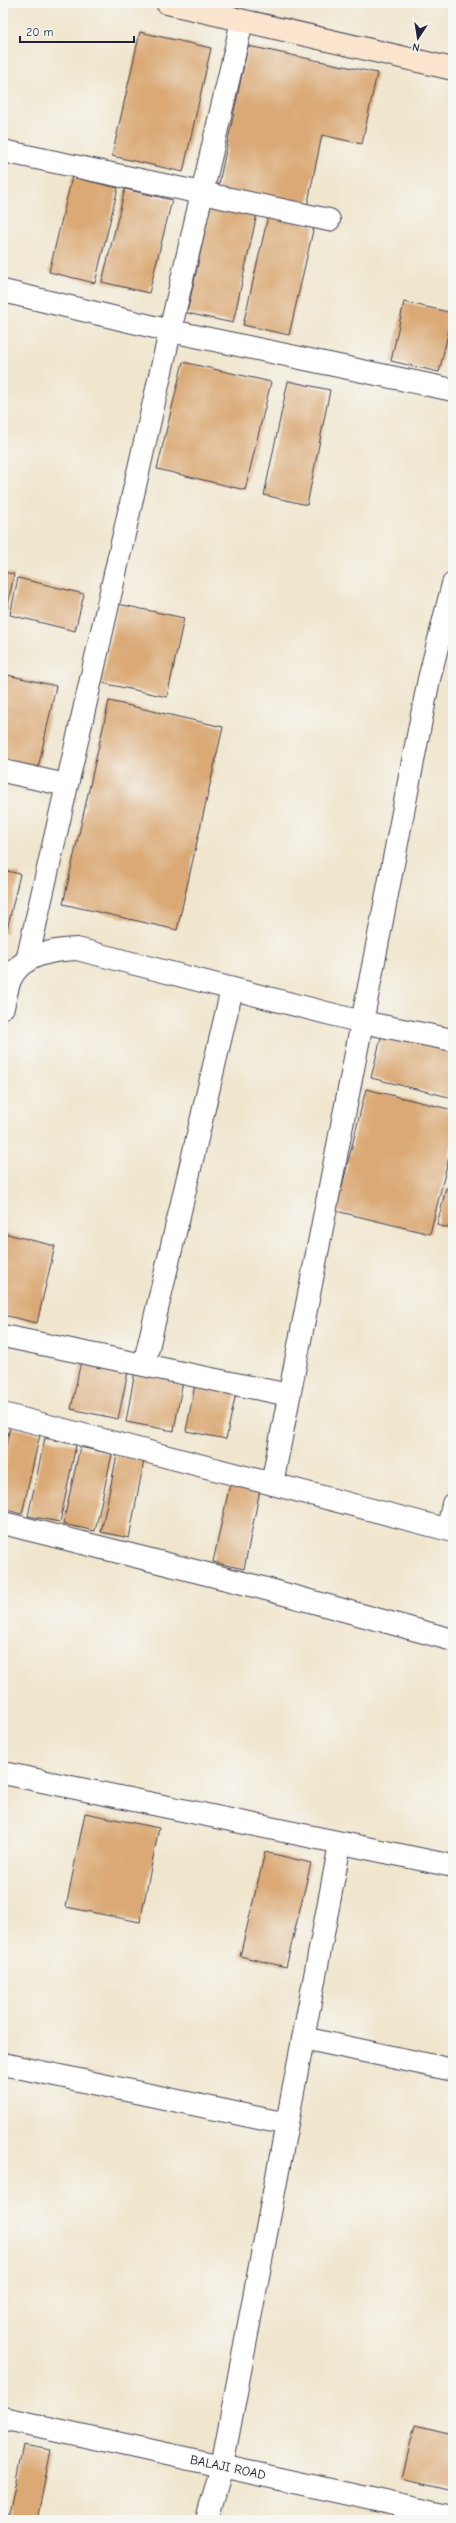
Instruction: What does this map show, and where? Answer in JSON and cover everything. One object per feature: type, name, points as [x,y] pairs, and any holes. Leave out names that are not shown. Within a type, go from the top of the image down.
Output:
[{"type":"street","points":[[167,3],[190,6],[242,21],[453,69]]},
{"type":"street","points":[[27,961],[131,492],[171,331],[242,21]]},
{"type":"street","points":[[3,151],[329,220]]},
{"type":"street","points":[[3,291],[171,331],[453,390]]},
{"type":"street","points":[[272,1484],[429,680],[447,631],[453,584]]},
{"type":"street","points":[[3,771],[66,785]]},
{"type":"street","points":[[3,1007],[10,979],[27,961],[49,951],[77,949],[362,1022],[453,1040]]},
{"type":"street","points":[[144,1365],[232,989]]},
{"type":"street","points":[[3,1336],[289,1395]]},
{"type":"street","points":[[3,1414],[450,1530],[453,1504]]},
{"type":"street","points":[[3,1523],[255,1586],[453,1640]]},
{"type":"street","points":[[3,1773],[340,1844],[453,1866]]},
{"type":"street","points":[[207,2520],[222,2466],[340,1844]]},
{"type":"street","points":[[303,2038],[453,2070]]},
{"type":"street","points":[[3,2064],[287,2124]]},
{"type":"street","name":"BALAJI ROAD","points":[[3,2418],[453,2517]]},
{"type":"building","points":[[140,32],[211,48],[183,172],[112,156]]},
{"type":"building","points":[[248,46],[377,73],[362,144],[322,135],[306,212],[217,193]]},
{"type":"building","points":[[3,168],[8,169],[4,190],[3,190]]},
{"type":"building","points":[[72,177],[118,188],[95,283],[49,272]]},
{"type":"building","points":[[125,189],[172,200],[149,293],[102,282]]},
{"type":"building","points":[[211,204],[257,214],[233,323],[187,313]]},
{"type":"building","points":[[268,216],[314,226],[289,335],[243,325]]},
{"type":"building","points":[[404,302],[453,313],[439,372],[391,361]]},
{"type":"building","points":[[183,362],[271,382],[245,490],[157,469]]},
{"type":"building","points":[[288,381],[330,390],[307,505],[264,495]]},
{"type":"building","points":[[3,572],[14,574],[4,623],[3,623]]},
{"type":"building","points":[[18,578],[84,594],[75,631],[10,615]]},
{"type":"building","points":[[118,604],[184,618],[167,697],[102,683]]},
{"type":"building","points":[[3,674],[56,686],[37,773],[3,765]]},
{"type":"building","points":[[109,701],[223,727],[177,930],[63,904]]},
{"type":"building","points":[[3,870],[20,874],[6,934],[3,934]]},
{"type":"building","points":[[383,1029],[453,1046],[453,1098],[371,1078]]},
{"type":"building","points":[[366,1089],[453,1110],[453,1141],[430,1234],[336,1211]]},
{"type":"building","points":[[446,1188],[453,1190],[453,1229],[437,1225]]},
{"type":"building","points":[[3,1233],[55,1246],[37,1323],[3,1315]]},
{"type":"building","points":[[82,1356],[129,1367],[118,1419],[71,1409]]},
{"type":"building","points":[[135,1371],[183,1380],[174,1431],[126,1422]]},
{"type":"building","points":[[195,1385],[236,1393],[226,1439],[186,1431]]},
{"type":"building","points":[[10,1427],[40,1434],[22,1514],[3,1509],[3,1457]]},
{"type":"building","points":[[45,1438],[76,1445],[60,1522],[28,1516]]},
{"type":"building","points":[[80,1447],[112,1454],[95,1531],[63,1524]]},
{"type":"building","points":[[117,1455],[144,1461],[129,1538],[101,1532]]},
{"type":"building","points":[[231,1479],[261,1485],[244,1569],[213,1562]]},
{"type":"building","points":[[85,1813],[159,1828],[140,1922],[66,1907]]},
{"type":"building","points":[[265,1852],[311,1863],[286,1967],[240,1956]]},
{"type":"building","points":[[453,2123],[453,2135],[450,2134]]},
{"type":"building","points":[[415,2425],[453,2434],[453,2490],[402,2478]]},
{"type":"building","points":[[23,2445],[51,2450],[37,2520],[8,2520]]}]
